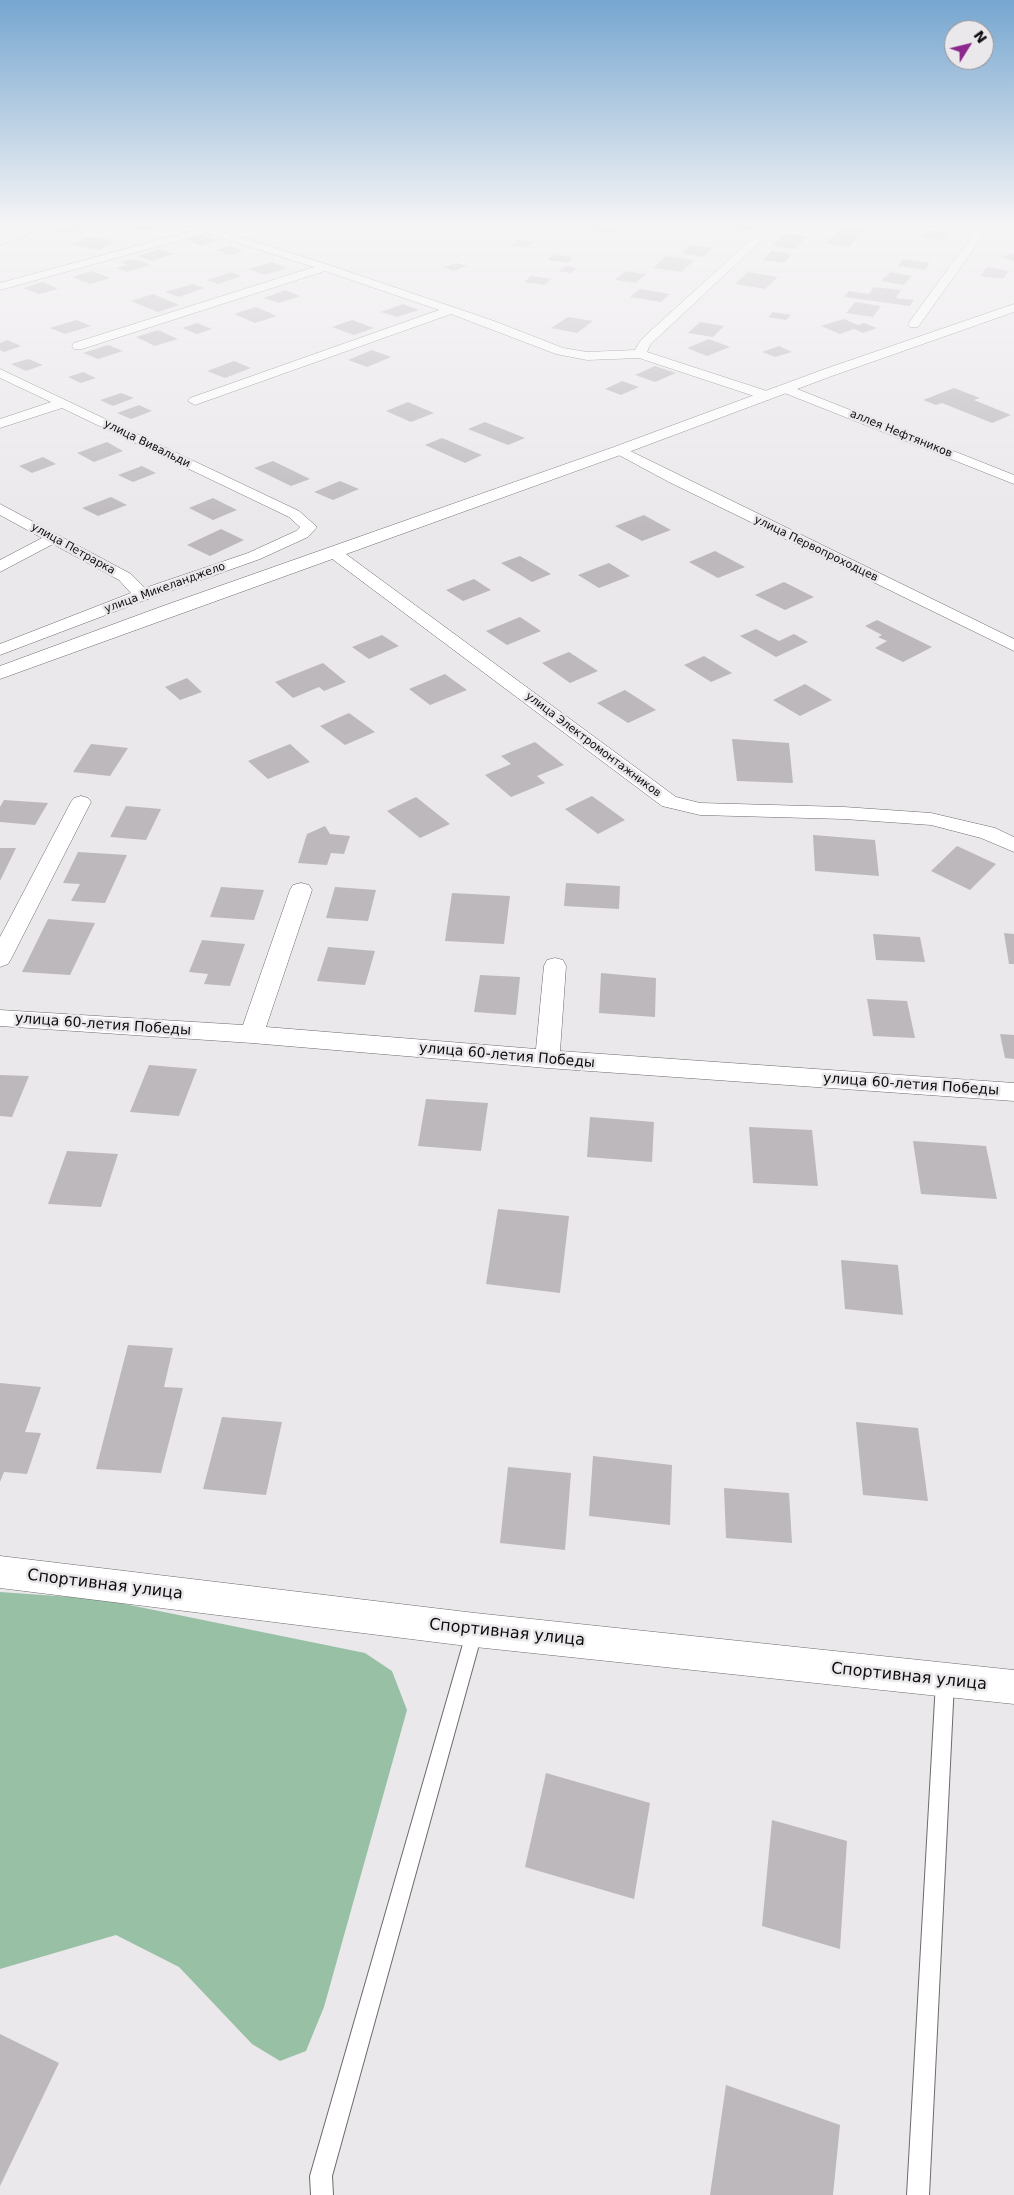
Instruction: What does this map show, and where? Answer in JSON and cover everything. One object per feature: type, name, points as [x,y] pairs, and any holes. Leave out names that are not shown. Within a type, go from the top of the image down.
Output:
[{"type":"street","points":[[78,346],[133,328]]},
{"type":"street","points":[[195,401],[400,328]]},
{"type":"street","points":[[501,328],[560,351],[587,356],[640,354],[768,396]]},
{"type":"street","points":[[640,354],[644,344],[660,328]]},
{"type":"street","points":[[0,673],[957,328]]},
{"type":"street","name":"улица Вивальди","points":[[0,373],[294,514]]},
{"type":"street","name":"аллея Нефтяников","points":[[787,389],[1014,480]]},
{"type":"street","points":[[0,424],[62,403]]},
{"type":"street","name":"улица Первопроходцев","points":[[620,450],[674,480],[1014,646]]},
{"type":"street","name":"улица Петрарка","points":[[0,509],[125,577],[142,595]]},
{"type":"street","name":"улица Микеланджело","points":[[0,650],[142,595],[254,556],[302,534],[309,527],[294,514]]},
{"type":"street","points":[[0,567],[53,538]]},
{"type":"street","name":"улица Электромонтажников","points":[[332,552],[670,802],[700,809],[844,813],[931,819],[988,833],[1014,845]]},
{"type":"street","points":[[0,959],[81,802]]},
{"type":"street","points":[[252,1034],[301,890]]},
{"type":"street","points":[[547,1059],[555,966]]},
{"type":"street","name":"улица 60-летия Победы","points":[[0,1018],[252,1034],[547,1059],[1014,1092]]},
{"type":"street","name":"Спортивная улица","points":[[0,1572],[475,1630],[944,1682],[1014,1687]]},
{"type":"lane","points":[[322,2195],[321,2176],[475,1630]]},
{"type":"lane","points":[[918,2195],[944,1682]]},
{"type":"green space","points":[[0,1592],[100,1599],[365,1653],[392,1671],[407,1710],[324,2007],[306,2051],[280,2061],[252,2044],[179,1967],[116,1935],[0,1969]]},
{"type":"building","points":[[51,328],[83,328],[65,334]]},
{"type":"building","points":[[183,328],[212,329],[197,334]]},
{"type":"building","points":[[336,328],[373,328],[354,335]]},
{"type":"building","points":[[553,328],[583,328],[577,333]]},
{"type":"building","points":[[693,328],[722,328],[713,337],[688,333]]},
{"type":"building","points":[[827,328],[876,328],[863,333],[854,329],[840,334]]},
{"type":"building","points":[[158,330],[178,339],[155,346],[136,337]]},
{"type":"building","points":[[709,339],[730,347],[707,356],[687,348]]},
{"type":"building","points":[[7,340],[21,346],[4,352],[0,350],[0,343]]},
{"type":"building","points":[[108,345],[123,351],[98,359],[83,353]]},
{"type":"building","points":[[779,346],[792,352],[775,357],[762,352]]},
{"type":"building","points":[[372,350],[391,357],[367,367],[348,360]]},
{"type":"building","points":[[28,359],[43,365],[26,371],[11,364]]},
{"type":"building","points":[[234,361],[251,368],[225,378],[207,371]]},
{"type":"building","points":[[655,366],[676,373],[655,382],[635,375]]},
{"type":"building","points":[[83,372],[96,378],[81,383],[68,377]]},
{"type":"building","points":[[622,381],[639,387],[621,395],[605,389]]},
{"type":"building","points":[[954,388],[980,398],[974,400],[1011,415],[992,423],[942,403],[936,405],[923,400]]},
{"type":"building","points":[[121,393],[134,398],[113,406],[100,400]]},
{"type":"building","points":[[408,402],[434,413],[411,422],[386,411]]},
{"type":"building","points":[[139,405],[152,411],[131,419],[117,413]]},
{"type":"building","points":[[485,422],[525,438],[508,445],[468,429]]},
{"type":"building","points":[[442,438],[482,455],[465,463],[425,445]]},
{"type":"building","points":[[107,442],[123,451],[94,462],[77,453]]},
{"type":"building","points":[[43,457],[56,464],[32,473],[19,466]]},
{"type":"building","points":[[273,461],[310,479],[291,486],[254,468]]},
{"type":"building","points":[[142,466],[156,473],[133,482],[118,475]]},
{"type":"building","points":[[340,481],[359,489],[333,500],[314,492]]},
{"type":"building","points":[[111,497],[127,505],[98,516],[82,508]]},
{"type":"building","points":[[213,498],[237,510],[213,520],[189,508]]},
{"type":"building","points":[[644,515],[671,530],[642,541],[615,526]]},
{"type":"building","points":[[221,529],[244,540],[210,556],[187,545]]},
{"type":"building","points":[[715,551],[745,567],[718,578],[689,562]]},
{"type":"building","points":[[520,556],[551,574],[532,582],[501,563]]},
{"type":"building","points":[[609,563],[630,576],[599,588],[578,575]]},
{"type":"building","points":[[474,579],[491,590],[463,601],[446,590]]},
{"type":"building","points":[[784,582],[814,597],[785,610],[755,595]]},
{"type":"building","points":[[520,617],[541,631],[507,645],[486,631]]},
{"type":"building","points":[[877,620],[932,647],[903,662],[875,648],[887,641],[878,637],[882,635],[865,626]]},
{"type":"building","points":[[756,629],[779,641],[794,634],[808,642],[776,657],[740,636]]},
{"type":"building","points":[[382,635],[399,646],[369,659],[352,647]]},
{"type":"building","points":[[569,652],[598,671],[570,683],[542,663]]},
{"type":"building","points":[[704,656],[732,673],[711,682],[684,665]]},
{"type":"building","points":[[323,663],[346,682],[324,691],[319,687],[293,698],[275,682]]},
{"type":"building","points":[[445,674],[467,690],[430,705],[409,689]]},
{"type":"building","points":[[187,678],[202,692],[180,700],[165,687]]},
{"type":"building","points":[[805,684],[832,700],[800,716],[773,700]]},
{"type":"building","points":[[625,690],[656,710],[628,723],[597,703]]},
{"type":"building","points":[[349,713],[375,732],[345,745],[320,726]]},
{"type":"building","points":[[732,739],[789,743],[793,783],[737,781]]},
{"type":"building","points":[[535,742],[564,765],[537,776],[545,783],[511,797],[485,775],[511,764],[501,756]]},
{"type":"building","points":[[91,744],[128,748],[110,776],[73,772]]},
{"type":"building","points":[[290,744],[310,762],[268,779],[248,761]]},
{"type":"building","points":[[592,796],[625,820],[598,834],[565,809]]},
{"type":"building","points":[[416,797],[450,824],[420,838],[387,811]]},
{"type":"building","points":[[4,800],[48,803],[35,825],[0,822],[0,807]]},
{"type":"building","points":[[126,806],[161,809],[146,840],[110,837]]},
{"type":"building","points":[[325,826],[330,834],[350,836],[344,854],[331,853],[327,865],[298,863],[307,834]]},
{"type":"building","points":[[813,835],[875,840],[879,876],[815,871]]},
{"type":"building","points":[[957,846],[996,864],[970,890],[931,871]]},
{"type":"building","points":[[0,848],[16,848],[0,881]]},
{"type":"building","points":[[78,852],[127,855],[105,903],[71,901],[80,884],[63,883]]},
{"type":"building","points":[[566,883],[620,886],[619,909],[564,906]]},
{"type":"building","points":[[221,887],[264,890],[254,920],[210,917]]},
{"type":"building","points":[[335,887],[376,890],[368,921],[326,918]]},
{"type":"building","points":[[452,893],[510,896],[504,944],[445,941]]},
{"type":"building","points":[[48,919],[95,923],[70,975],[22,972]]},
{"type":"building","points":[[1004,933],[1014,934],[1014,964],[1009,964]]},
{"type":"building","points":[[873,934],[920,937],[925,962],[876,960]]},
{"type":"building","points":[[202,940],[245,944],[230,986],[204,984],[208,974],[189,972]]},
{"type":"building","points":[[328,947],[375,951],[365,985],[317,981]]},
{"type":"building","points":[[601,973],[656,978],[655,1017],[599,1013]]},
{"type":"building","points":[[480,975],[520,977],[516,1015],[474,1012]]},
{"type":"building","points":[[867,999],[907,1001],[915,1038],[873,1036]]},
{"type":"building","points":[[1000,1034],[1014,1035],[1014,1059],[1005,1058]]},
{"type":"building","points":[[149,1065],[197,1069],[179,1116],[130,1112]]},
{"type":"building","points":[[0,1075],[29,1076],[12,1117],[0,1116]]},
{"type":"building","points":[[426,1099],[488,1103],[481,1151],[418,1146]]},
{"type":"building","points":[[590,1117],[654,1122],[652,1162],[587,1157]]},
{"type":"building","points":[[749,1127],[812,1130],[818,1186],[753,1183]]},
{"type":"building","points":[[913,1141],[986,1146],[997,1199],[921,1194]]},
{"type":"building","points":[[67,1151],[118,1154],[101,1207],[48,1204]]},
{"type":"building","points":[[498,1209],[569,1216],[560,1293],[486,1284]]},
{"type":"building","points":[[841,1260],[898,1265],[903,1315],[845,1309]]},
{"type":"building","points":[[128,1345],[173,1348],[164,1387],[183,1388],[161,1473],[96,1469]]},
{"type":"building","points":[[0,1383],[41,1387],[25,1432],[41,1433],[27,1474],[4,1472],[0,1482]]},
{"type":"building","points":[[222,1417],[282,1422],[266,1495],[203,1489]]},
{"type":"building","points":[[856,1422],[918,1428],[928,1501],[863,1495]]},
{"type":"building","points":[[593,1456],[672,1465],[670,1525],[589,1516]]},
{"type":"building","points":[[508,1467],[571,1473],[565,1550],[500,1543]]},
{"type":"building","points":[[724,1488],[789,1493],[792,1543],[726,1538]]},
{"type":"building","points":[[546,1773],[650,1803],[634,1899],[525,1867]]},
{"type":"building","points":[[772,1820],[847,1841],[840,1949],[762,1926]]},
{"type":"building","points":[[0,2034],[59,2063],[0,2186]]},
{"type":"building","points":[[726,2085],[840,2125],[833,2195],[710,2195]]}]
